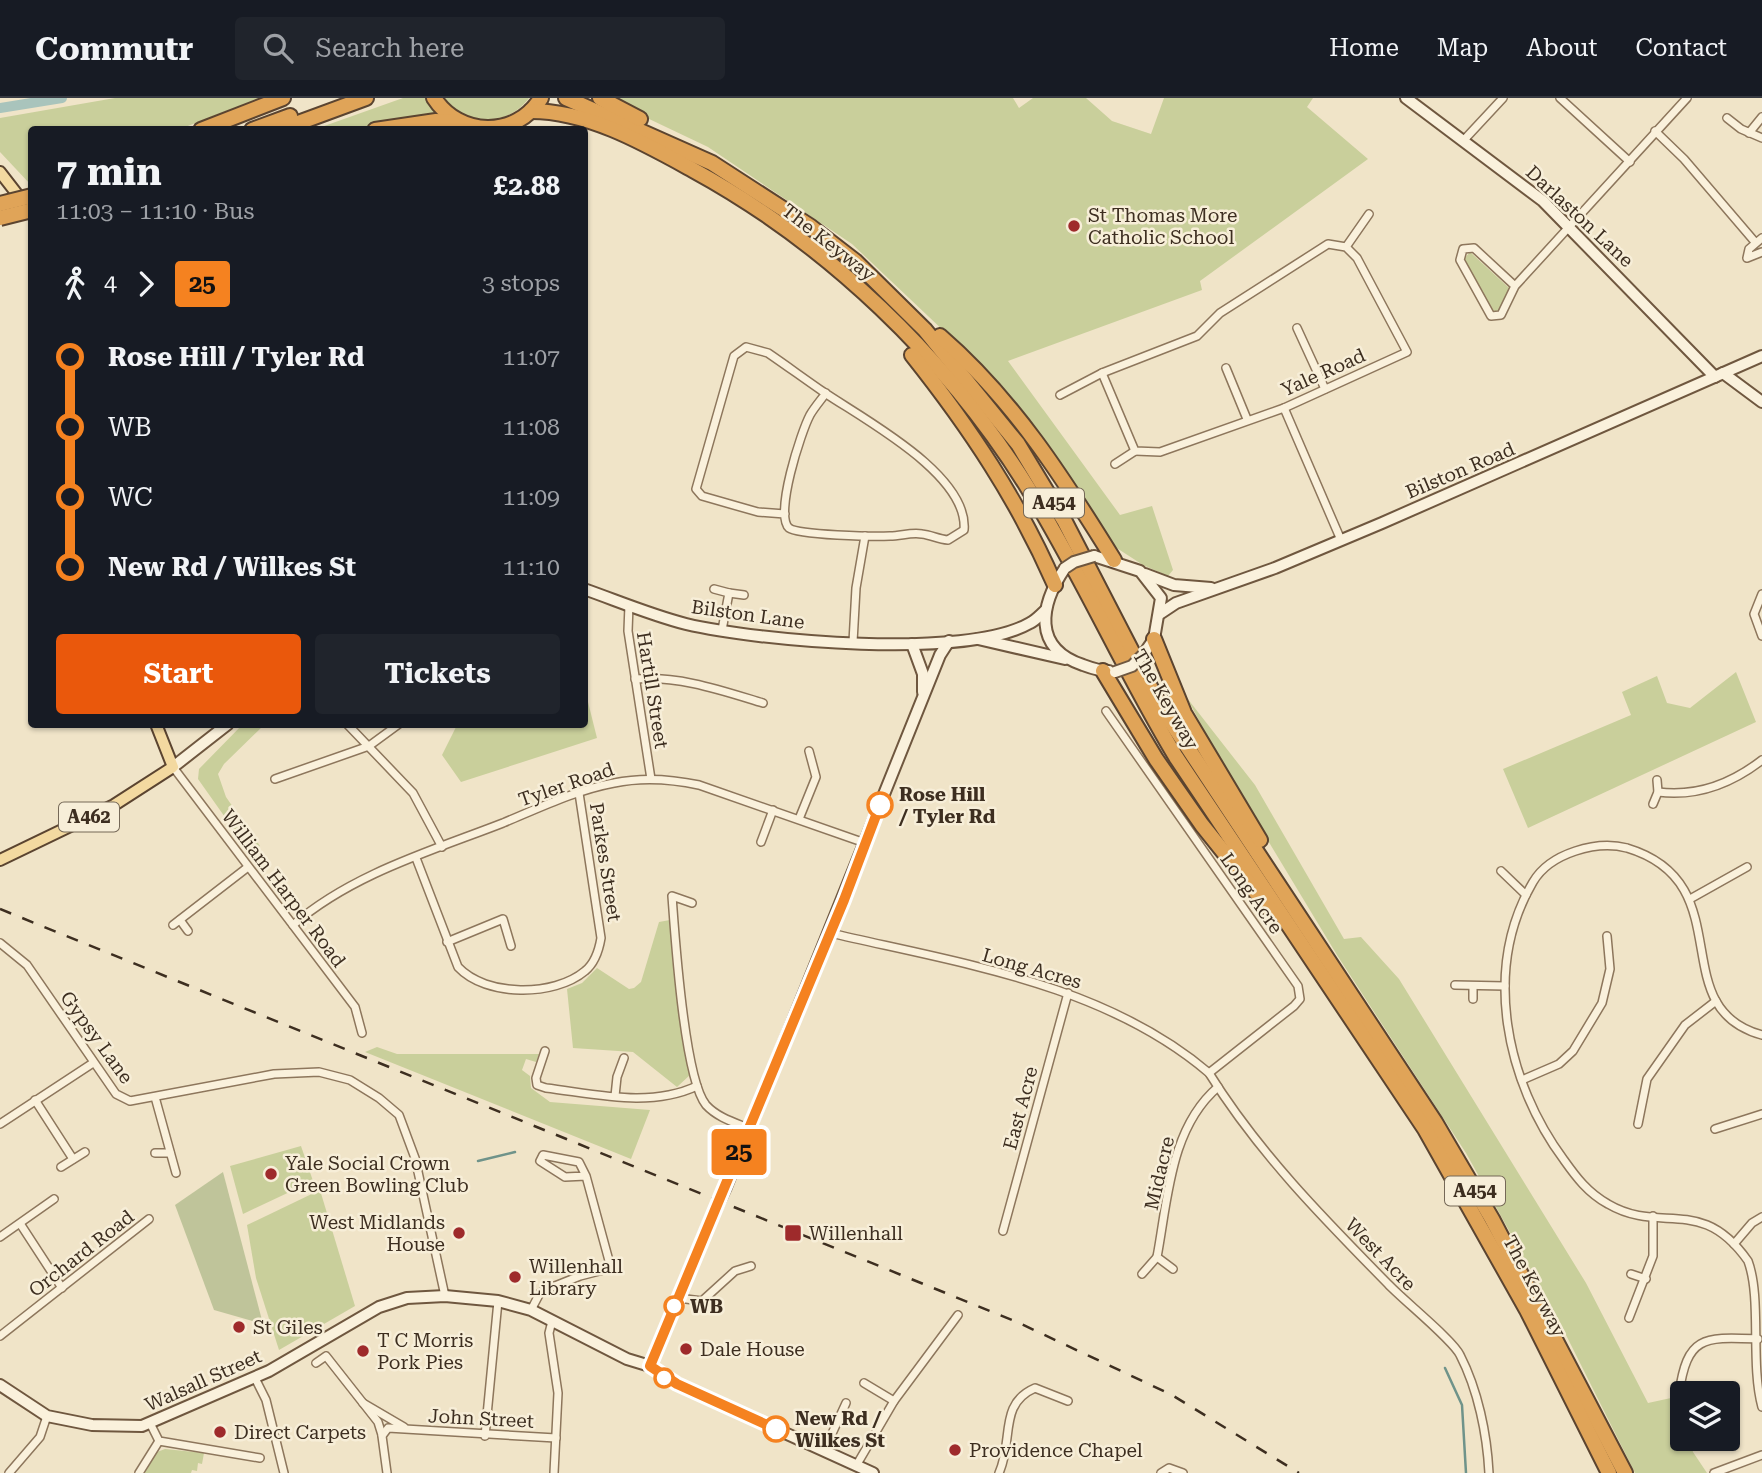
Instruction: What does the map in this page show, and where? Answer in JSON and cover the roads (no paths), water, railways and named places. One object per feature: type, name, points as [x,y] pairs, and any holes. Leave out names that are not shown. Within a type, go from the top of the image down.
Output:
[{"type":"highway","points":[[211,126],[283,98]]},
{"type":"highway","points":[[263,126],[338,98]]},
{"type":"highway","points":[[290,126],[366,98]]},
{"type":"highway","points":[[434,98],[445,113],[469,126]]},
{"type":"highway","points":[[510,126],[531,111],[541,98]]},
{"type":"highway","name":"The Keyway","points":[[566,98],[712,163],[811,227],[868,273],[958,369],[1018,444],[1065,522],[1159,704],[1305,920],[1435,1122],[1492,1220],[1625,1473]]},
{"type":"highway","points":[[600,98],[692,146],[712,163]]},
{"type":"highway","name":"The Keyway","points":[[531,111],[555,111],[582,119],[667,155],[751,205],[845,277],[916,346],[1001,448],[1061,544],[1146,708],[1431,1140],[1527,1310],[1609,1473]]},
{"type":"highway","points":[[402,126],[436,121],[469,126]]},
{"type":"highway","points":[[0,204],[28,197]]},
{"type":"highway","points":[[0,218],[28,213]]},
{"type":"highway","points":[[868,273],[976,368],[1029,430],[1062,476],[1114,560]]},
{"type":"highway","points":[[845,277],[909,351],[974,436],[1008,488],[1055,585]]},
{"type":"highway","points":[[1154,639],[1184,713],[1305,920]]},
{"type":"highway","points":[[1109,671],[1156,759],[1202,825],[1254,892],[1299,940]]},
{"type":"main road","name":"Darlaston Lane","points":[[1406,98],[1519,181],[1570,226],[1719,375],[1762,402]]},
{"type":"main road","points":[[0,172],[28,207]]},
{"type":"main road","name":"Bilston Road","points":[[1161,613],[1216,588],[1341,540],[1762,356]]},
{"type":"main road","points":[[974,638],[1109,671],[1132,666],[1154,639],[1161,613],[1161,598],[1139,571],[1114,560],[1094,556],[1074,562],[1065,568],[1055,585],[1046,610],[1047,633],[1051,646],[1067,659]]},
{"type":"main road","name":"Bilston Road","points":[[1139,571],[1174,585],[1216,588]]},
{"type":"main road","name":"Bilston Lane","points":[[588,590],[672,620],[722,630],[794,639],[912,644]]},
{"type":"main road","points":[[921,703],[923,674],[912,644],[974,638],[1029,624],[1046,610]]},
{"type":"main road","points":[[650,1366],[948,641]]},
{"type":"main road","points":[[158,728],[173,766],[223,728]]},
{"type":"main road","name":"A462","points":[[0,860],[114,805],[173,766]]},
{"type":"main road","name":"Walsall Street","points":[[0,1385],[47,1416],[110,1427],[150,1423],[256,1377],[379,1307],[407,1298],[445,1296],[498,1301],[531,1310],[627,1359],[650,1366],[677,1384],[873,1473]]},
{"type":"street","points":[[1463,141],[1503,98]]},
{"type":"street","points":[[1560,98],[1630,162]]},
{"type":"street","points":[[1515,286],[1475,248],[1463,249],[1460,260],[1491,316],[1501,315],[1507,308],[1515,286],[1687,98]]},
{"type":"street","points":[[1749,133],[1762,117]]},
{"type":"street","points":[[1727,118],[1749,133],[1762,138]]},
{"type":"street","points":[[1656,131],[1758,240],[1747,258],[1762,252]]},
{"type":"street","points":[[1060,395],[1102,373],[1197,336],[1220,313],[1245,300],[1321,248],[1328,244],[1346,247],[1369,214]]},
{"type":"street","name":"Yale Road","points":[[1115,464],[1135,451],[1160,452],[1284,408],[1407,352],[1357,258],[1346,247]]},
{"type":"street","points":[[1297,328],[1325,389]]},
{"type":"street","points":[[785,514],[758,512],[702,496],[696,489],[733,356],[743,348],[755,347],[768,353],[905,445],[954,493],[965,519],[964,530],[948,540],[923,534],[866,536],[793,530],[786,525],[787,485],[800,440],[810,415],[825,393]]},
{"type":"street","points":[[1226,368],[1247,419]]},
{"type":"street","points":[[1102,373],[1135,451]]},
{"type":"street","points":[[1284,408],[1341,540]]},
{"type":"street","points":[[853,642],[856,588],[866,536]]},
{"type":"street","points":[[714,589],[744,595]]},
{"type":"street","points":[[722,630],[729,593]]},
{"type":"street","points":[[1762,594],[1754,614],[1762,636]]},
{"type":"street","name":"Hartill Street","points":[[629,605],[627,622],[651,779]]},
{"type":"street","points":[[635,679],[663,677],[688,681],[764,703]]},
{"type":"street","name":"Long Acre","points":[[1106,711],[1298,986],[1300,999],[1294,1006],[1209,1073]]},
{"type":"street","points":[[351,728],[413,793],[442,847]]},
{"type":"street","points":[[275,779],[369,746],[394,728]]},
{"type":"street","points":[[799,819],[816,777],[808,751]]},
{"type":"street","points":[[1658,792],[1680,795],[1725,784],[1762,760]]},
{"type":"street","name":"William Harper Road","points":[[173,766],[355,1007],[362,1033]]},
{"type":"street","name":"Tyler Road","points":[[293,925],[320,902],[343,889],[579,793],[612,783],[651,779],[699,785],[865,843]]},
{"type":"street","points":[[1653,804],[1658,792],[1657,780]]},
{"type":"street","name":"Parkes Street","points":[[416,858],[458,967],[477,984],[531,990],[570,979],[587,970],[598,953],[601,937],[579,793]]},
{"type":"street","points":[[761,842],[773,810]]},
{"type":"street","points":[[1762,1035],[1734,1020],[1716,1001],[1705,976],[1699,925],[1690,899],[1676,878],[1655,862],[1626,848],[1592,847],[1563,857],[1542,871],[1526,895],[1507,956],[1507,1025],[1522,1080],[1548,1138],[1589,1191],[1619,1210],[1702,1222],[1716,1228],[1734,1244],[1751,1267],[1758,1289],[1762,1406]]},
{"type":"street","points":[[188,930],[176,923],[248,867]]},
{"type":"street","points":[[1690,899],[1747,867]]},
{"type":"street","points":[[1501,872],[1526,895]]},
{"type":"street","points":[[692,903],[671,896],[680,998],[697,1087],[703,1101],[713,1112],[748,1128]]},
{"type":"street","points":[[447,942],[503,919],[511,946]]},
{"type":"street","name":"Long Acres","points":[[830,933],[1068,993],[1155,1034],[1209,1073]]},
{"type":"street","points":[[1522,1080],[1559,1064],[1573,1051],[1602,1003],[1610,969],[1607,936]]},
{"type":"street","name":"Gypsy Lane","points":[[0,943],[27,965],[116,1094],[130,1101],[274,1074],[319,1072],[350,1080],[379,1098],[399,1115],[415,1158],[445,1296]]},
{"type":"street","points":[[1455,985],[1505,986]]},
{"type":"street","points":[[1473,986],[1473,999]]},
{"type":"street","name":"East Acre","points":[[1003,1231],[1068,993]]},
{"type":"street","points":[[1638,1124],[1647,1079],[1685,1025],[1716,1001]]},
{"type":"street","points":[[545,1051],[536,1073],[537,1085],[546,1088],[654,1098],[679,1095],[697,1087]]},
{"type":"street","points":[[615,1096],[617,1077],[624,1058]]},
{"type":"street","points":[[0,1124],[93,1063]]},
{"type":"street","name":"West Acre","points":[[1209,1073],[1290,1182],[1415,1312],[1459,1352],[1475,1393],[1488,1447],[1489,1473]]},
{"type":"street","name":"Midacre","points":[[1157,1257],[1185,1130],[1199,1103],[1218,1087]]},
{"type":"street","points":[[155,1097],[176,1173]]},
{"type":"street","points":[[35,1100],[73,1159]]},
{"type":"street","points":[[1715,1129],[1762,1114]]},
{"type":"street","points":[[61,1167],[85,1152]]},
{"type":"street","points":[[155,1153],[170,1153]]},
{"type":"street","points":[[531,1310],[545,1290],[580,1276],[611,1268],[586,1177],[579,1162],[543,1155],[540,1161],[565,1177],[586,1177]]},
{"type":"street","points":[[0,1237],[54,1199]]},
{"type":"street","points":[[1629,1318],[1639,1298],[1653,1256],[1653,1216]]},
{"type":"street","points":[[1734,1244],[1752,1223],[1762,1217]]},
{"type":"street","name":"Orchard Road","points":[[0,1336],[149,1219]]},
{"type":"street","points":[[20,1225],[62,1288]]},
{"type":"street","points":[[1142,1274],[1157,1257],[1173,1269]]},
{"type":"street","points":[[678,1298],[702,1301],[735,1271],[751,1266]]},
{"type":"street","points":[[1632,1274],[1646,1279]]},
{"type":"street","points":[[485,1436],[498,1301]]},
{"type":"street","points":[[856,1465],[894,1401],[958,1315]]},
{"type":"street","points":[[552,1321],[550,1333],[558,1393],[554,1473]]},
{"type":"street","points":[[1681,1381],[1682,1369],[1692,1348],[1714,1338],[1758,1339]]},
{"type":"street","points":[[316,1363],[329,1354],[360,1402],[378,1422],[387,1473]]},
{"type":"street","points":[[256,1377],[266,1399],[284,1473]]},
{"type":"street","points":[[864,1383],[894,1401]]},
{"type":"street","points":[[999,1473],[1007,1455],[1011,1410],[1016,1400],[1035,1388],[1068,1401]]},
{"type":"street","points":[[360,1402],[404,1428]]},
{"type":"street","points":[[824,1451],[846,1403]]},
{"type":"street","points":[[9,1473],[40,1437],[47,1416]]},
{"type":"street","points":[[150,1423],[159,1441]]},
{"type":"street","points":[[382,1436],[385,1430],[404,1428]]},
{"type":"street","name":"John Street","points":[[404,1428],[485,1436],[556,1438]]},
{"type":"street","points":[[159,1441],[260,1458]]},
{"type":"street","points":[[139,1473],[159,1441]]},
{"type":"street","points":[[1714,1473],[1726,1471],[1762,1455]]},
{"type":"street","points":[[1161,1473],[1169,1468],[1183,1473]]},
{"type":"waterway","points":[[0,108],[62,98]]},
{"type":"waterway","points":[[478,1161],[515,1152]]},
{"type":"waterway","points":[[1445,1368],[1462,1405],[1466,1473]]},
{"type":"railway","points":[[0,909],[1017,1322],[1172,1395],[1299,1473]]},
{"type":"place","name":"St Thomas More Catholic School","points":[[1074,226]]},
{"type":"place","name":"Rose Hill / Tyler Rd","points":[[880,805]]},
{"type":"place","name":"Yale Social Crown Green Bowling Club","points":[[271,1174]]},
{"type":"place","name":"West Midlands House","points":[[459,1233]]},
{"type":"place","name":"Willenhall","points":[[793,1233]]},
{"type":"place","name":"Willenhall Library","points":[[515,1277]]},
{"type":"place","name":"WB","points":[[674,1306]]},
{"type":"place","name":"St Giles","points":[[239,1327]]},
{"type":"place","name":"Dale House","points":[[686,1349]]},
{"type":"place","name":"T C Morris Pork Pies","points":[[363,1351]]},
{"type":"place","name":"New Rd / Wilkes St","points":[[776,1429]]},
{"type":"place","name":"Direct Carpets","points":[[220,1432]]},
{"type":"place","name":"Providence Chapel","points":[[955,1450]]}]
